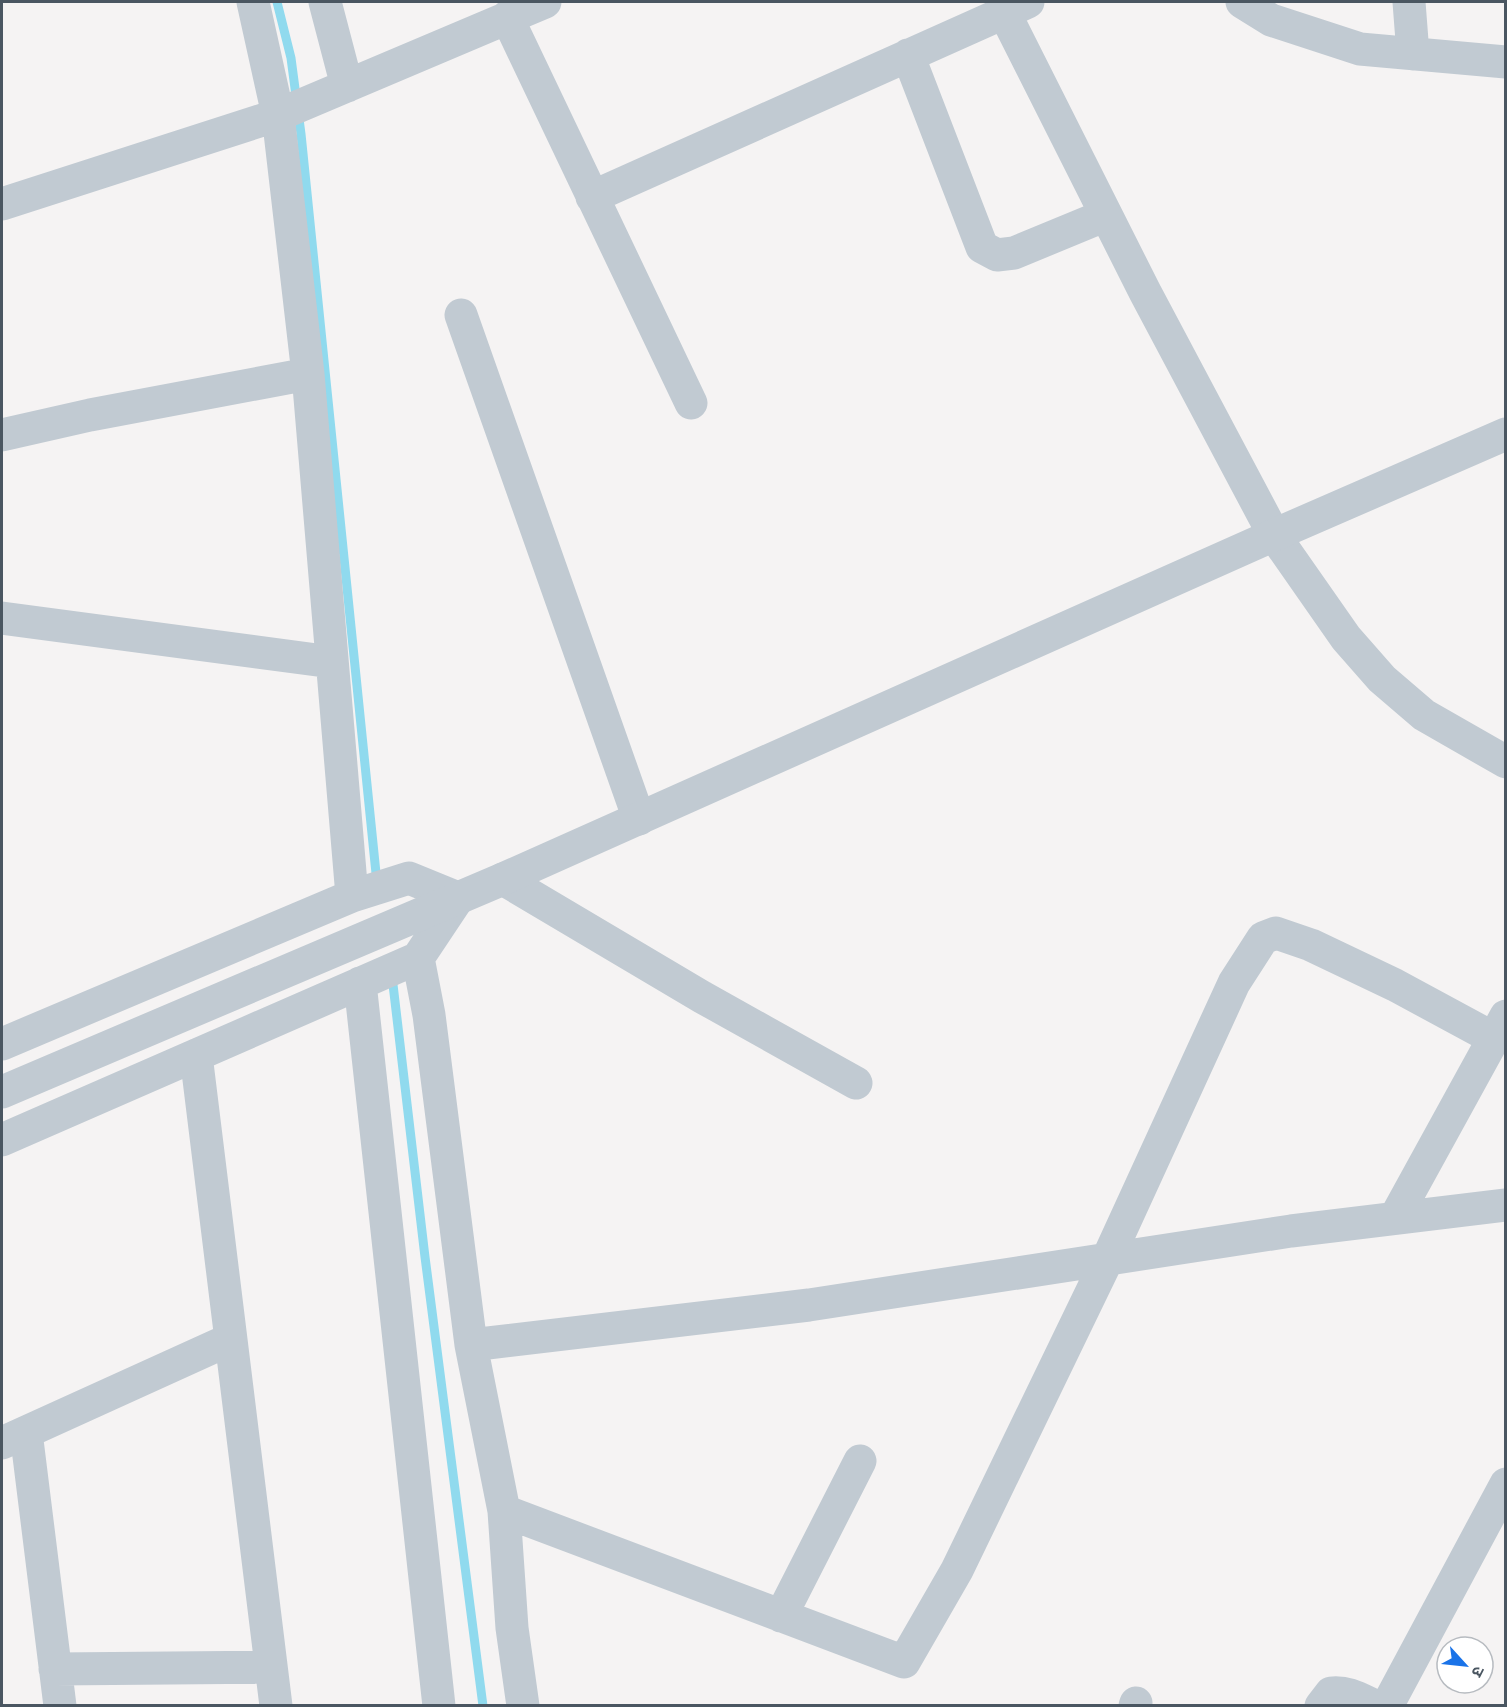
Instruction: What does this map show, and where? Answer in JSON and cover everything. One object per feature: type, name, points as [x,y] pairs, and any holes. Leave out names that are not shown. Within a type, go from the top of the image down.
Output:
[{"type":"street","points":[[253,2],[282,112],[308,374],[332,662],[369,890]]},
{"type":"street","points":[[325,2],[334,91]]},
{"type":"street","points":[[3,202],[282,112],[545,2]]},
{"type":"street","points":[[1242,2],[1271,20],[1360,49],[1506,62]]},
{"type":"street","points":[[1409,2],[1413,54]]},
{"type":"street","points":[[592,197],[1016,7],[1106,214],[1274,535],[1346,638],[1382,679],[1424,715],[1506,762]]},
{"type":"street","points":[[507,17],[691,403]]},
{"type":"street","points":[[908,56],[982,247],[997,255],[1014,254],[1106,214]]},
{"type":"street","points":[[461,315],[639,819]]},
{"type":"street","points":[[2,435],[90,415],[308,374]]},
{"type":"street","points":[[2,1092],[503,879],[1506,434]]},
{"type":"street","points":[[2,618],[332,662]]},
{"type":"street","points":[[2,1044],[369,890],[409,878],[458,898]]},
{"type":"street","points":[[503,879],[702,997],[856,1083]]},
{"type":"street","points":[[2,1140],[390,970],[458,898]]},
{"type":"street","points":[[504,1511],[904,1662],[957,1570],[1108,1258],[1234,983],[1263,938],[1276,933],[1311,945],[1395,986],[1499,1027],[1395,1218]]},
{"type":"street","points":[[390,970],[429,1015],[471,1344],[504,1511],[512,1628],[523,1706]]},
{"type":"street","points":[[390,970],[439,1706]]},
{"type":"street","points":[[196,1055],[276,1706]]},
{"type":"street","points":[[471,1344],[809,1305],[1108,1258],[1506,1205]]},
{"type":"street","points":[[60,1706],[14,1437],[231,1339]]},
{"type":"street","points":[[781,1616],[860,1461]]},
{"type":"street","points":[[1387,1706],[1506,1484]]},
{"type":"street","points":[[55,1669],[271,1667]]},
{"type":"street","points":[[1321,1706],[1331,1693],[1338,1692],[1375,1706]]},
{"type":"waterway","points":[[277,2],[291,58],[301,134],[377,883]]},
{"type":"waterway","points":[[392,976],[425,1257],[483,1706]]}]
